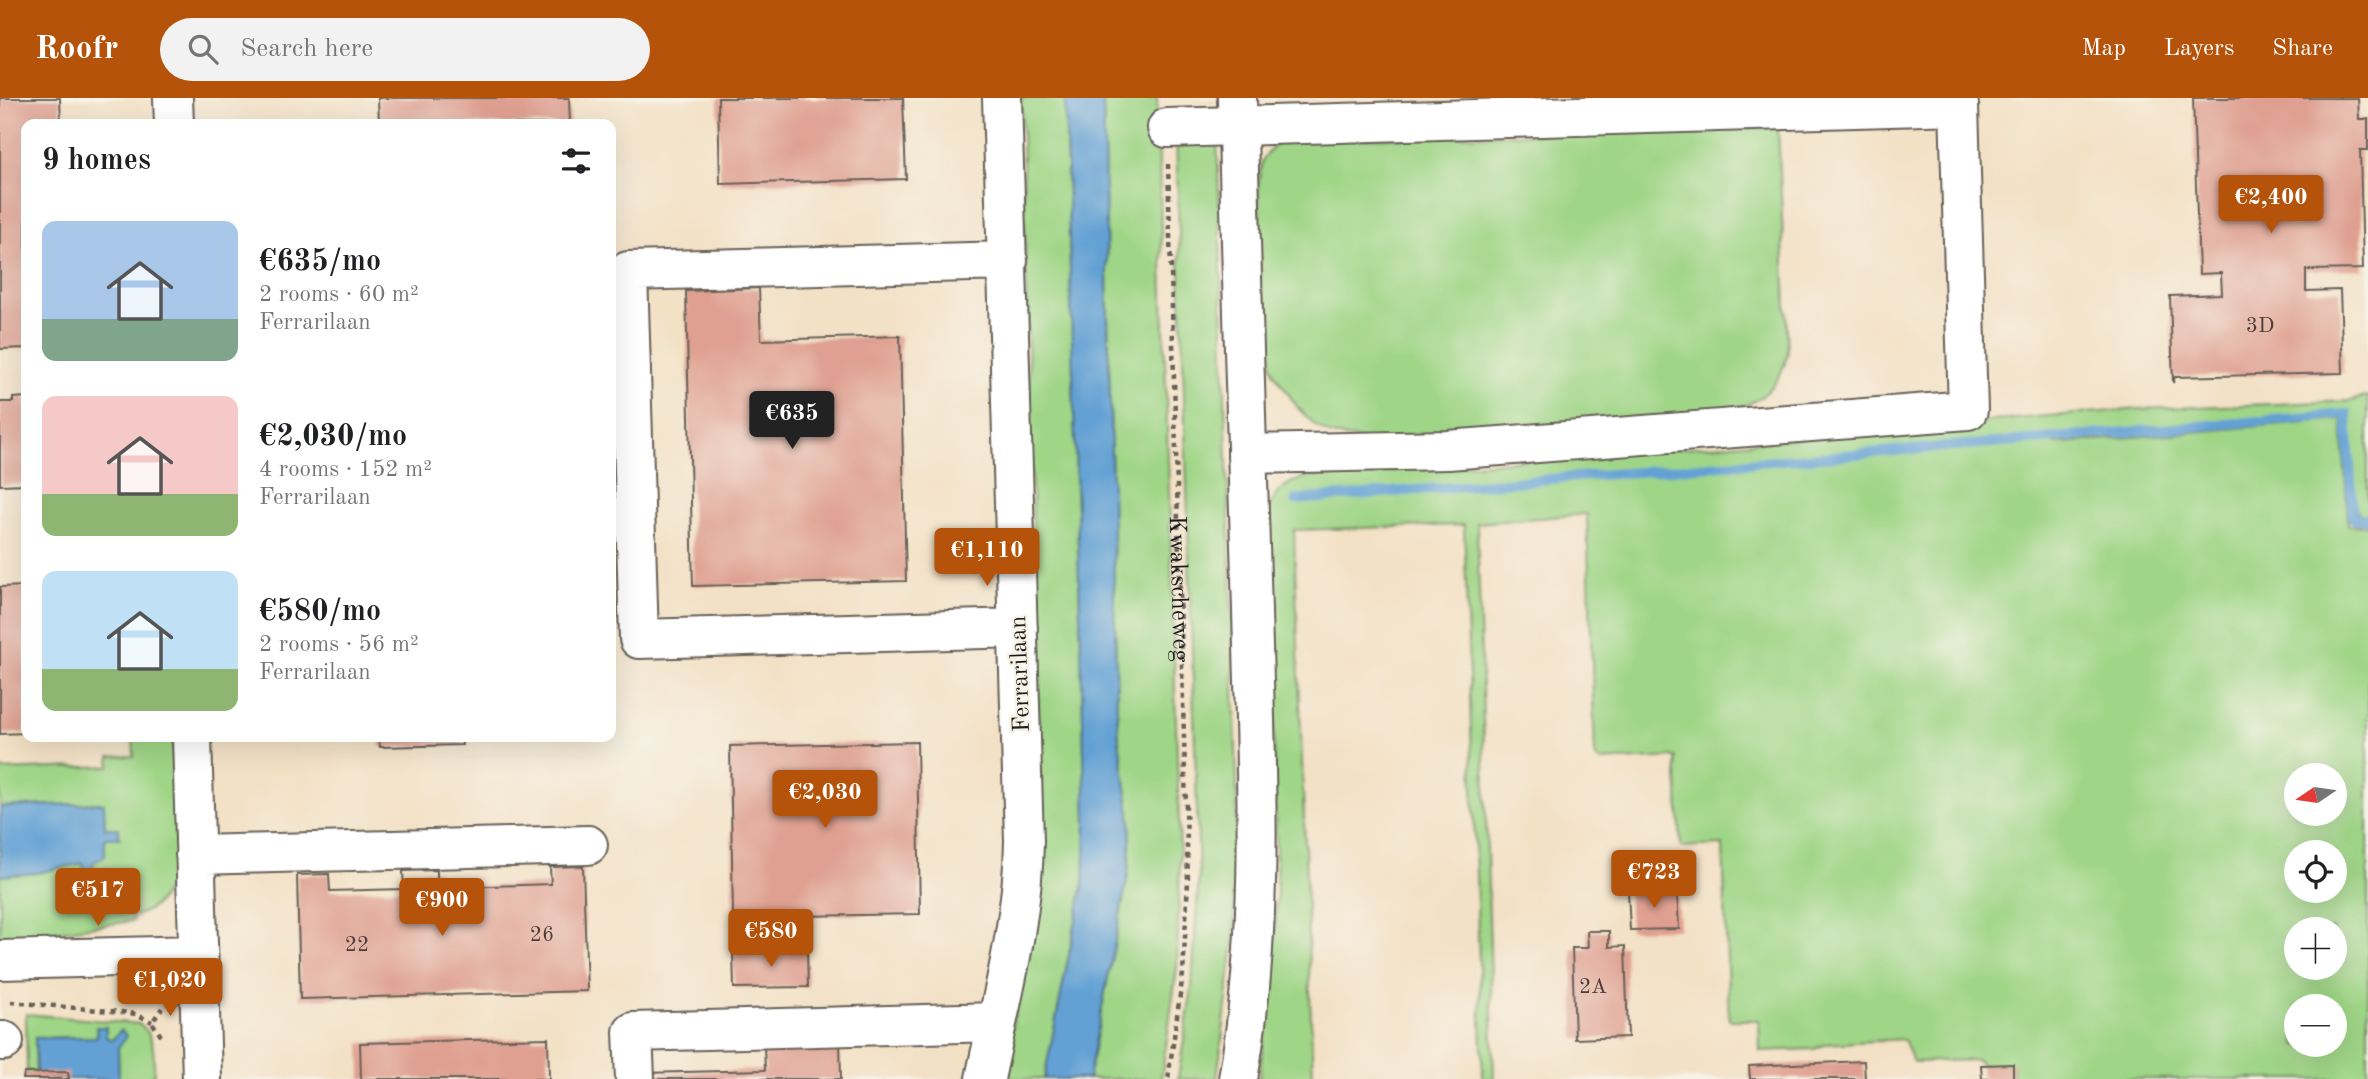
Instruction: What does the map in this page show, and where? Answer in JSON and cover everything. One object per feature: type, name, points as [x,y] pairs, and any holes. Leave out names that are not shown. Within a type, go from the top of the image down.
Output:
[{"type":"street","points":[[173,98],[174,119]]},
{"type":"street","name":"Ferrarilaan","points":[[985,1079],[1018,917],[1024,863],[1002,98]]},
{"type":"street","points":[[1167,128],[1237,112],[1959,104],[1968,410],[1448,450],[1247,454]]},
{"type":"street","points":[[1237,112],[1257,788],[1257,870],[1252,979],[1238,1079]]},
{"type":"street","points":[[1008,261],[628,271],[639,639],[1018,628]]},
{"type":"street","points":[[192,742],[202,1079]]},
{"type":"street","points":[[195,855],[588,845]]},
{"type":"street","points":[[0,960],[198,955]]},
{"type":"street","points":[[635,1079],[633,1032],[997,1021]]},
{"type":"path","name":"Kwakscheweg","points":[[1167,128],[1188,881],[1182,983],[1168,1079]]},
{"type":"path","points":[[3,1002],[136,1014],[152,1022]]},
{"type":"green space","points":[[1021,98],[1065,98],[1086,824],[1084,880],[1044,1079],[1002,1079],[1043,870]]},
{"type":"green space","points":[[1103,98],[1157,98],[1180,856],[1177,969],[1161,1079],[1088,1079],[1128,875],[1131,822],[1117,710]]},
{"type":"green space","points":[[1778,127],[1788,352],[1775,383],[1761,397],[1742,407],[1730,411],[1371,441],[1331,435],[1315,425],[1299,409],[1274,373],[1261,312],[1258,186],[1262,161],[1280,141]]},
{"type":"green space","points":[[1217,135],[1237,784],[1234,942],[1217,1079],[1178,1079],[1192,988],[1199,874],[1176,136]]},
{"type":"green space","points":[[2368,396],[2368,516],[2359,514],[2355,506],[2349,411],[2055,435],[2055,444],[2342,419],[2348,526],[2368,524],[2368,1079],[2013,1079],[2013,1065],[1981,1065],[1978,1060],[1913,1062],[1904,1039],[1826,1044],[1814,1049],[1760,1051],[1759,1020],[1729,1020],[1723,845],[1681,847],[1676,757],[1599,761],[1595,755],[1587,514],[1477,523],[1494,1079],[1483,1079],[1464,525],[1294,530],[1313,1079],[1259,1079],[1273,966],[1277,892],[1269,511],[1274,498],[1283,488],[1309,477],[2140,409],[2350,401]]},
{"type":"green space","points":[[133,742],[173,742],[177,869],[175,884],[170,883],[160,900],[151,908],[132,916],[133,921],[0,939],[0,876],[37,873],[83,863],[93,875],[93,863],[105,854],[105,838],[119,837],[105,829],[103,803],[0,807],[0,770],[110,766],[110,757],[134,756]]},
{"type":"green space","points":[[26,1014],[140,1024],[151,1042],[154,1079],[119,1079],[118,1047],[106,1037],[106,1027],[97,1037],[35,1038],[36,1073],[27,1074]]},
{"type":"water","points":[[1065,98],[1103,98],[1117,710],[1131,822],[1128,875],[1088,1079],[1044,1079],[1084,880],[1086,824]]},
{"type":"water","points":[[104,803],[105,828],[119,828],[119,838],[105,838],[105,856],[93,863],[94,875],[84,875],[83,863],[37,873],[0,876],[0,807]]},
{"type":"water","points":[[96,1027],[106,1027],[106,1037],[112,1040],[121,1030],[127,1036],[118,1047],[119,1079],[39,1079],[36,1073],[35,1038],[97,1037]]},
{"type":"building","points":[[0,98],[60,98],[61,119],[21,119],[21,348],[0,349]]},
{"type":"building","points":[[378,98],[569,98],[570,119],[379,119]]},
{"type":"building","points":[[718,98],[903,98],[906,179],[720,184]]},
{"type":"building","points":[[2193,98],[2358,98],[2359,119],[2368,119],[2368,150],[2360,150],[2363,269],[2306,270],[2306,291],[2340,290],[2343,373],[2175,377],[2173,383],[2170,296],[2222,294],[2221,273],[2199,274]]},
{"type":"building","points":[[759,288],[761,340],[900,336],[906,581],[693,586],[686,291]]},
{"type":"building","points":[[21,397],[21,484],[0,485],[0,402],[13,402],[13,398]]},
{"type":"building","points":[[21,586],[21,733],[0,734],[0,587]]},
{"type":"building","points":[[380,742],[462,742],[462,745],[380,747]]},
{"type":"building","points":[[917,742],[920,914],[733,917],[730,746]]},
{"type":"building","points":[[583,866],[587,991],[300,999],[297,875],[329,874],[330,891],[404,889],[403,871],[437,870],[437,887],[492,886],[551,884],[550,867]]},
{"type":"building","points":[[1677,890],[1679,929],[1630,930],[1628,891]]},
{"type":"building","points":[[1587,931],[1609,931],[1609,947],[1625,946],[1628,1037],[1575,1039],[1572,948],[1588,948]]},
{"type":"building","points":[[807,950],[808,987],[734,988],[733,952]]},
{"type":"building","points":[[548,1038],[549,1079],[361,1079],[360,1043]]},
{"type":"building","points":[[840,1043],[841,1079],[644,1079],[643,1073],[765,1070],[764,1045]]},
{"type":"building","points":[[1864,1061],[1865,1079],[1750,1079],[1749,1066]]},
{"type":"building","points":[[2013,1064],[2013,1079],[1982,1079],[1981,1065]]},
{"type":"building","points":[[68,1072],[69,1079],[23,1079],[24,1073]]},
{"type":"waterway","points":[[1295,500],[2347,414],[2353,519],[2368,518]]}]
